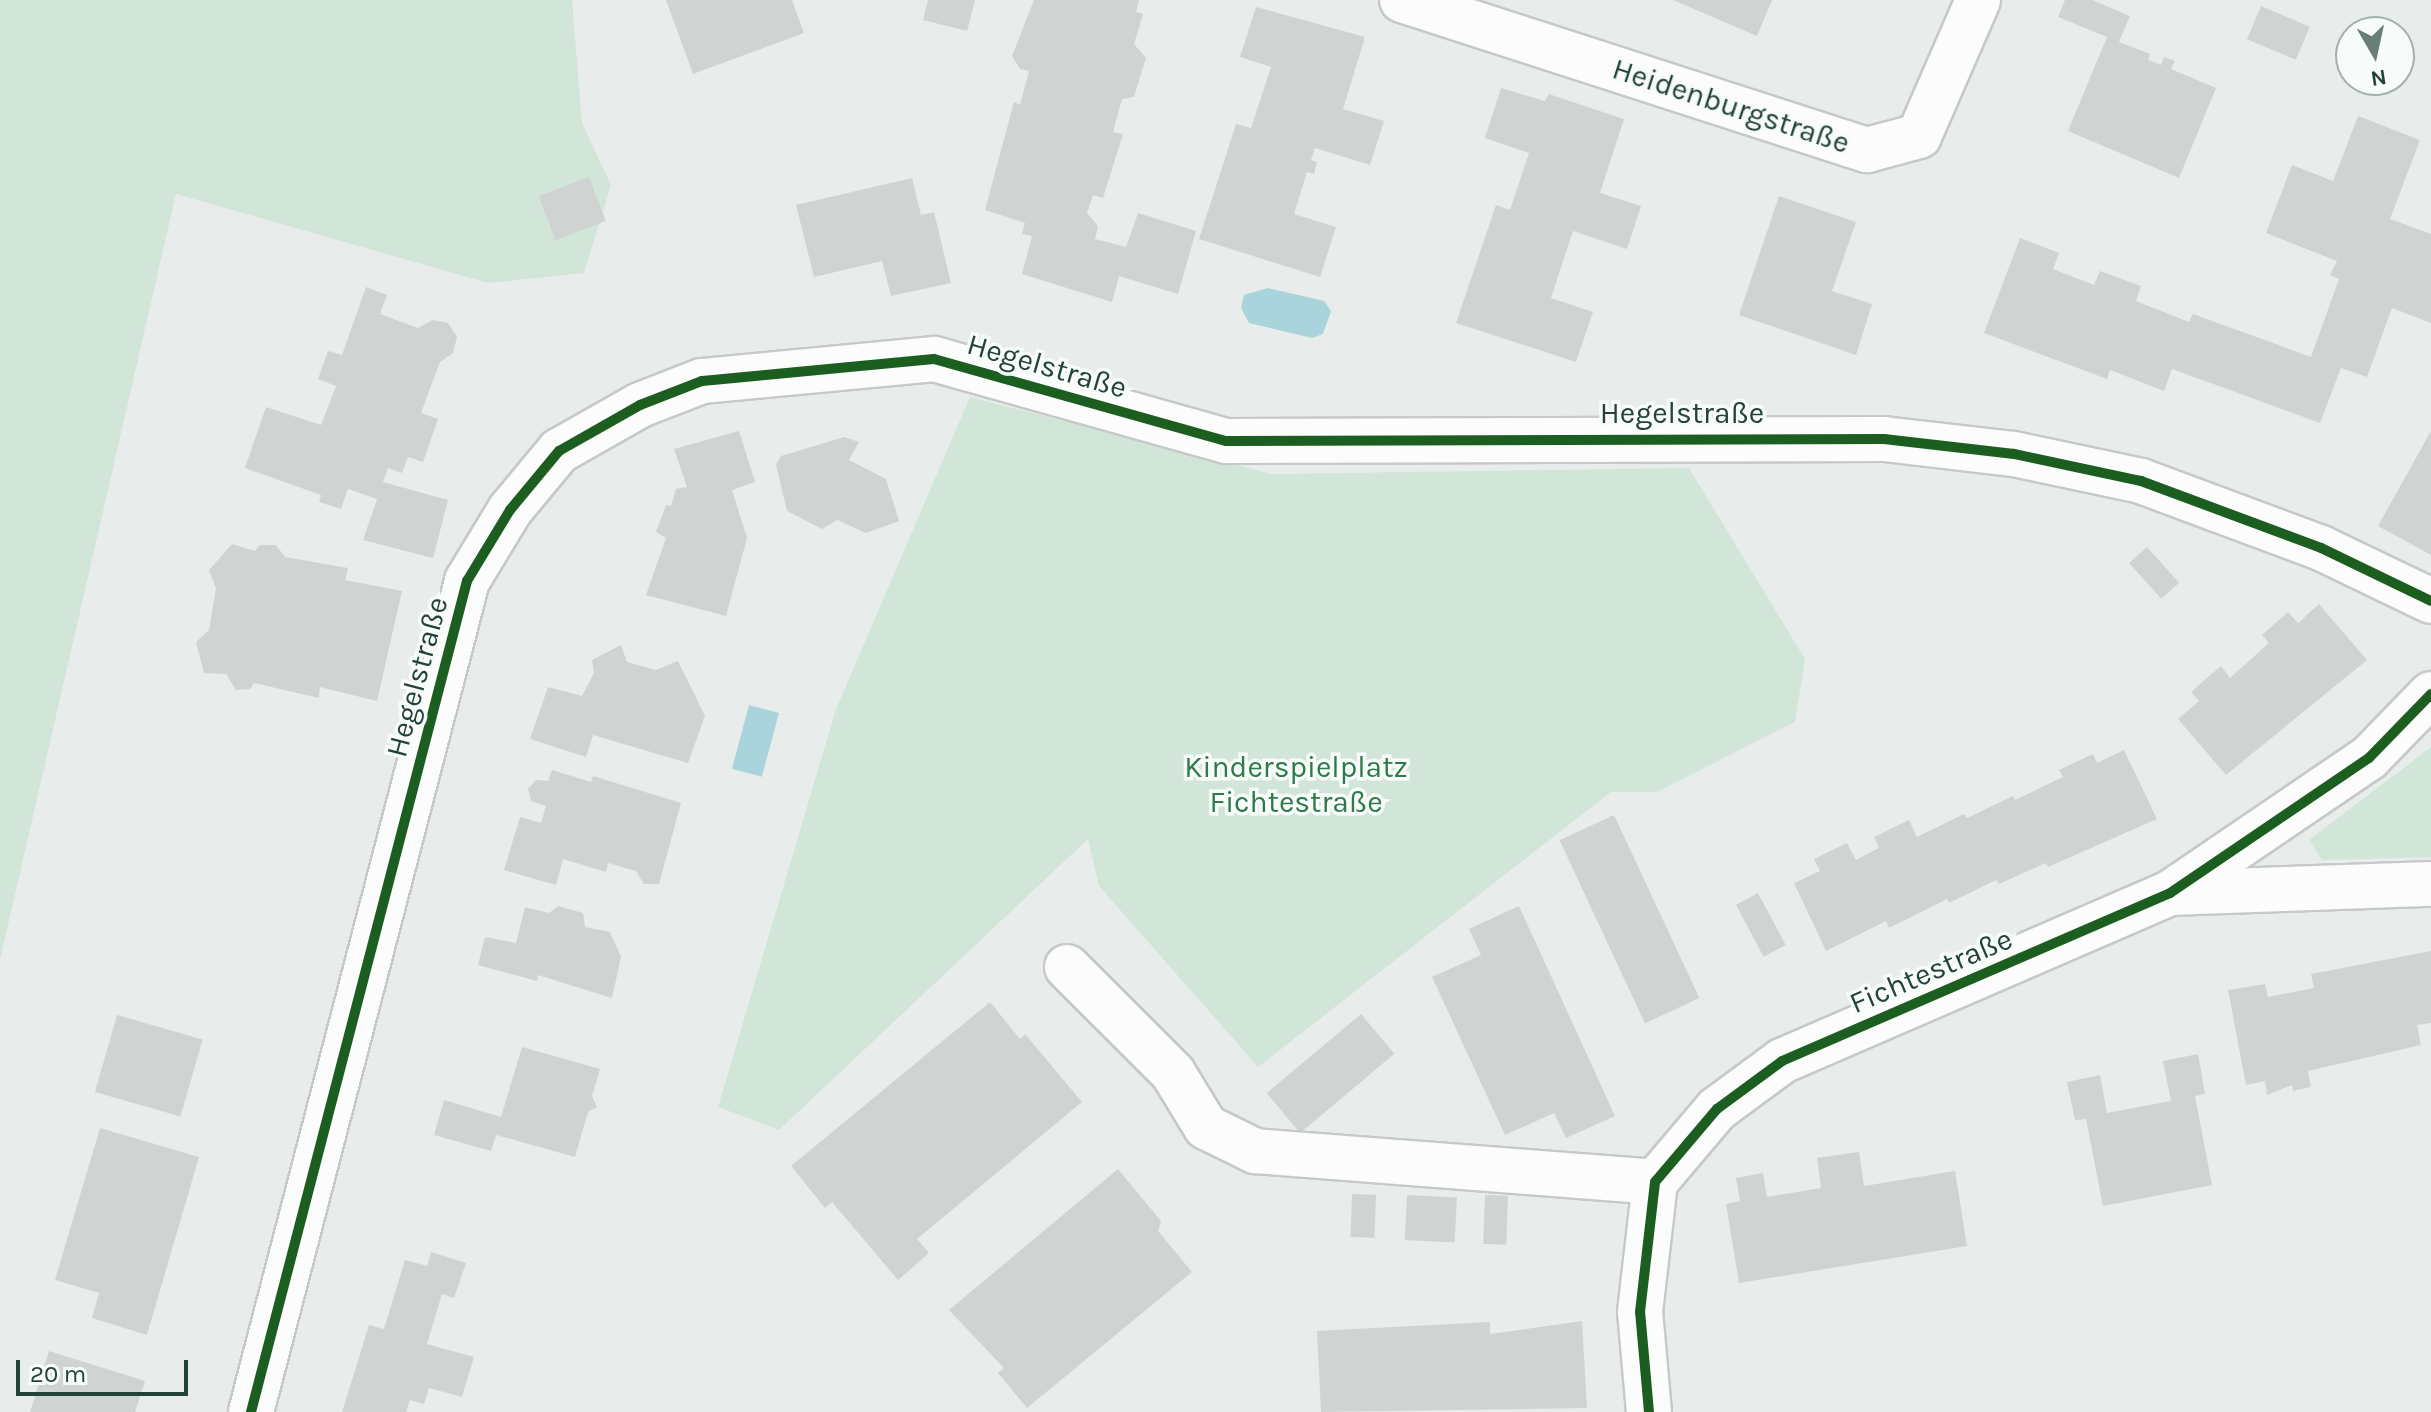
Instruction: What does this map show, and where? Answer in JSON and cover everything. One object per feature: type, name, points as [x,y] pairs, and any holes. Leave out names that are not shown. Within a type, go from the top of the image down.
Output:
[{"type":"street","name":"Heidenburgstraße","points":[[1402,0],[1867,150],[1919,136],[1978,0]]},
{"type":"street","name":"Hegelstraße","points":[[251,1412],[467,581],[510,510],[559,451],[640,405],[690,386],[934,359],[1226,441],[1884,439],[2014,454],[2141,481],[2321,548],[2431,601]]},
{"type":"street","name":"Fichtestraße","points":[[1655,1182],[1717,1109],[1782,1061],[2170,893],[2369,758],[2431,694]]},
{"type":"street","name":"Fichtestraße","points":[[2170,893],[2431,884]]},
{"type":"street","points":[[1067,967],[1173,1073],[1206,1127],[1255,1151],[1655,1182],[1640,1312],[1649,1412]]},
{"type":"green space","points":[[0,0],[572,0],[582,123],[611,185],[584,273],[488,283],[176,194],[0,960]]},
{"type":"green space","name":"Kinderspielplatz Fichtestraße","points":[[970,397],[1272,474],[1689,468],[1805,659],[1795,722],[1657,792],[1611,792],[1258,1067],[1099,886],[1088,839],[779,1130],[718,1107],[836,709]]},
{"type":"green space","points":[[2431,747],[2431,857],[2322,860],[2309,840]]},
{"type":"water","points":[[1268,288],[1324,301],[1331,311],[1323,334],[1312,338],[1249,323],[1241,308],[1244,295]]},
{"type":"water","points":[[749,705],[779,713],[762,777],[732,769]]},
{"type":"building","points":[[666,0],[792,0],[804,33],[693,74]]},
{"type":"building","points":[[928,0],[975,0],[967,31],[923,20]]},
{"type":"building","points":[[1034,0],[1139,0],[1136,12],[1143,14],[1134,44],[1146,58],[1134,97],[1122,99],[1113,132],[1123,134],[1103,198],[1093,195],[1087,213],[1098,226],[1095,239],[1126,247],[1138,213],[1196,231],[1178,294],[1119,276],[1112,302],[1022,274],[1032,236],[1022,234],[1025,223],[985,210],[1014,102],[1020,105],[1029,71],[1020,69],[1012,56]]},
{"type":"building","points":[[1673,0],[1772,0],[1757,36]]},
{"type":"building","points":[[2065,0],[2092,0],[2130,16],[2119,42],[2150,54],[2148,60],[2161,65],[2164,57],[2175,61],[2171,69],[2216,88],[2179,178],[2068,131],[2107,37],[2058,17]]},
{"type":"building","points":[[2261,6],[2310,27],[2296,60],[2247,39]]},
{"type":"building","points":[[1256,7],[1365,37],[1343,109],[1384,121],[1370,165],[1315,148],[1311,160],[1317,162],[1314,174],[1307,172],[1294,214],[1336,227],[1320,277],[1199,239],[1236,124],[1251,128],[1271,67],[1240,57]]},
{"type":"building","points":[[1501,88],[1545,101],[1549,94],[1624,119],[1600,193],[1641,206],[1627,249],[1573,231],[1551,298],[1593,312],[1576,362],[1456,323],[1496,205],[1510,210],[1529,153],[1485,138]]},
{"type":"building","points":[[2358,116],[2420,140],[2390,219],[2431,234],[2431,323],[2392,308],[2367,377],[2341,368],[2320,423],[2172,369],[2164,391],[2110,370],[2107,379],[1984,333],[2020,238],[2059,253],[2053,269],[2094,285],[2100,271],[2141,286],[2136,301],[2189,322],[2193,314],[2311,357],[2339,279],[2330,275],[2337,261],[2266,233],[2292,165],[2333,181]]},
{"type":"building","points":[[589,177],[606,221],[555,240],[539,196]]},
{"type":"building","points":[[912,178],[921,215],[934,212],[951,283],[891,296],[882,261],[814,277],[796,205]]},
{"type":"building","points":[[1779,196],[1856,222],[1832,291],[1872,304],[1856,355],[1739,315]]},
{"type":"building","points":[[366,287],[387,295],[380,314],[418,328],[432,320],[448,323],[457,337],[453,353],[440,362],[421,413],[438,419],[423,462],[408,457],[402,473],[388,468],[383,482],[448,500],[433,558],[363,540],[377,499],[348,489],[341,509],[319,502],[321,495],[245,468],[266,407],[321,425],[336,386],[318,379],[328,351],[342,355]]},
{"type":"building","points":[[739,431],[755,482],[732,490],[747,538],[726,616],[646,595],[666,538],[656,532],[666,505],[671,506],[676,489],[687,487],[674,449]]},
{"type":"building","points":[[2431,431],[2431,555],[2378,526]]},
{"type":"building","points":[[844,437],[859,442],[849,460],[886,479],[899,521],[866,533],[837,520],[822,529],[787,511],[776,465],[781,456]]},
{"type":"building","points":[[232,544],[255,551],[260,545],[276,545],[285,557],[348,568],[345,580],[402,591],[377,701],[320,687],[319,698],[254,683],[250,689],[236,690],[226,674],[204,673],[196,642],[209,630],[216,588],[209,570]]},
{"type":"building","points":[[2147,547],[2179,583],[2161,599],[2129,563]]},
{"type":"building","points":[[2319,604],[2367,660],[2226,775],[2178,719],[2199,701],[2191,692],[2221,666],[2230,678],[2269,643],[2262,635],[2288,612],[2298,623]]},
{"type":"building","points":[[621,645],[627,662],[656,670],[678,661],[705,716],[688,763],[593,735],[586,757],[530,739],[548,687],[582,696],[594,673],[592,660]]},
{"type":"building","points":[[2124,750],[2157,819],[2048,867],[2046,863],[1999,884],[1996,880],[1949,903],[1947,899],[1889,928],[1886,921],[1826,951],[1794,883],[1820,871],[1814,859],[1847,843],[1856,860],[1879,848],[1874,837],[1909,820],[1917,837],[1964,814],[1967,818],[2013,796],[2015,800],[2063,777],[2059,770],[2093,754],[2097,763]]},
{"type":"building","points":[[552,770],[591,782],[593,776],[681,803],[659,884],[644,884],[636,871],[608,863],[606,872],[563,859],[556,885],[504,870],[520,817],[541,823],[546,806],[531,801],[528,789],[536,780],[548,781]]},
{"type":"building","points":[[1614,815],[1699,998],[1645,1023],[1560,840]]},
{"type":"building","points":[[1758,893],[1786,945],[1764,957],[1736,905]]},
{"type":"building","points":[[558,906],[583,913],[585,927],[610,932],[621,957],[612,998],[538,975],[537,981],[478,965],[485,937],[516,943],[525,907],[549,913]]},
{"type":"building","points":[[1519,906],[1615,1116],[1566,1138],[1554,1113],[1505,1135],[1432,977],[1481,955],[1469,929]]},
{"type":"building","points":[[2431,951],[2431,1023],[2417,1025],[2421,1045],[2308,1071],[2311,1087],[2293,1091],[2292,1085],[2267,1095],[2265,1081],[2246,1085],[2228,990],[2265,984],[2268,997],[2314,988],[2311,974]]},
{"type":"building","points":[[990,1002],[1020,1039],[1025,1034],[1082,1102],[917,1239],[929,1253],[898,1280],[832,1202],[825,1208],[791,1166]]},
{"type":"building","points":[[1361,1014],[1394,1054],[1300,1133],[1267,1093]]},
{"type":"building","points":[[117,1015],[203,1040],[181,1116],[95,1092]]},
{"type":"building","points":[[522,1047],[600,1069],[592,1096],[597,1107],[588,1112],[575,1157],[496,1135],[491,1151],[434,1135],[444,1100],[501,1117]]},
{"type":"building","points":[[2198,1054],[2205,1094],[2195,1096],[2212,1185],[2103,1206],[2086,1119],[2075,1120],[2067,1082],[2100,1075],[2107,1113],[2171,1101],[2163,1061]]},
{"type":"building","points":[[100,1128],[199,1157],[147,1335],[92,1318],[99,1293],[55,1280]]},
{"type":"building","points":[[1859,1152],[1864,1186],[1955,1171],[1967,1246],[1739,1283],[1726,1204],[1740,1201],[1736,1178],[1763,1173],[1767,1197],[1821,1188],[1817,1158]]},
{"type":"building","points":[[1118,1169],[1161,1221],[1158,1231],[1192,1272],[1027,1408],[998,1373],[1004,1368],[949,1310]]},
{"type":"building","points":[[1352,1194],[1376,1195],[1374,1238],[1350,1237]]},
{"type":"building","points":[[1407,1195],[1457,1198],[1455,1243],[1405,1240]]},
{"type":"building","points":[[1485,1195],[1508,1196],[1506,1245],[1483,1244]]},
{"type":"building","points":[[431,1252],[466,1263],[454,1298],[442,1294],[427,1344],[474,1357],[462,1397],[429,1388],[424,1404],[410,1400],[406,1412],[342,1412],[369,1325],[384,1329],[405,1260],[427,1266]]},
{"type":"building","points":[[1582,1321],[1587,1408],[1321,1412],[1317,1331],[1490,1322],[1490,1334]]},
{"type":"building","points":[[49,1351],[145,1381],[135,1412],[30,1412]]},
{"type":"cycle path","points":[[251,1412],[467,581],[510,510],[559,451],[640,405],[702,381],[934,359],[1226,441],[1884,439],[2014,454],[2141,481],[2321,548],[2431,601]]},
{"type":"cycle path","points":[[1649,1412],[1640,1312],[1655,1182],[1717,1109],[1782,1061],[2170,893],[2369,758],[2431,694]]}]
